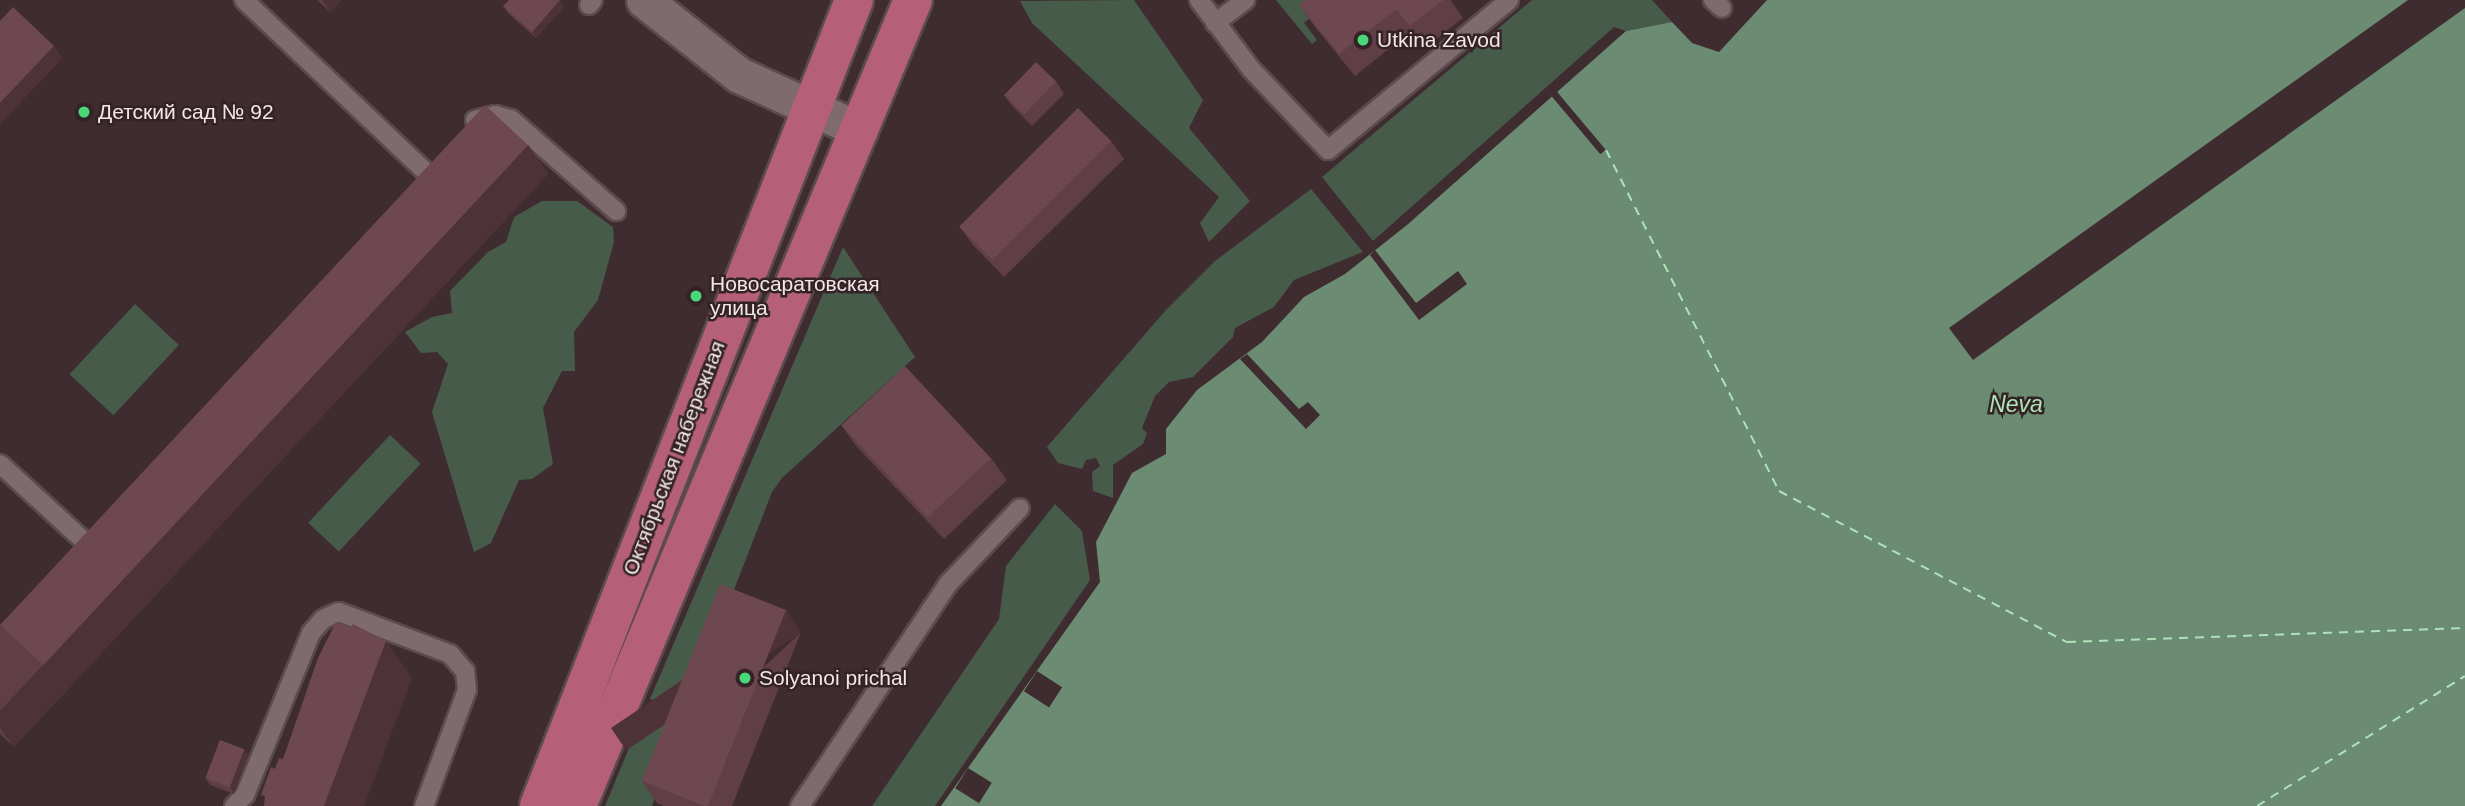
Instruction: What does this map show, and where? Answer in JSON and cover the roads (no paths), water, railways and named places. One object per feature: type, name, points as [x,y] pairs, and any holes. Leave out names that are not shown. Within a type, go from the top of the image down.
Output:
[{"type":"main road","name":"Октябрьская набережная","points":[[539,806],[854,0]]},
{"type":"main road","name":"Октябрьская набережная","points":[[577,806],[913,0]]},
{"type":"street","points":[[644,0],[740,75],[810,110],[860,130]]},
{"type":"lane","points":[[244,0],[426,172]]},
{"type":"lane","points":[[1199,0],[1215,23],[1328,150],[1509,0]]},
{"type":"lane","points":[[1215,23],[1245,0]]},
{"type":"lane","points":[[458,138],[475,119],[495,115],[511,119],[616,211]]},
{"type":"lane","points":[[412,188],[442,155]]},
{"type":"lane","points":[[0,464],[85,541]]},
{"type":"lane","points":[[800,806],[949,583],[1020,508]]},
{"type":"lane","points":[[72,555],[101,523]]},
{"type":"lane","points":[[234,806],[245,795],[311,633],[323,619],[339,612],[450,654],[465,671],[467,690],[424,806]]},
{"type":"water","name":"Neva","points":[[1767,0],[2465,0],[2465,806],[941,806],[1100,582],[1096,542],[1132,473],[1166,454],[1166,429],[1197,390],[1262,342],[1304,297],[1345,274],[1407,225],[1626,31],[1672,22],[1692,43],[1719,52]]},
{"type":"place","name":"Utkina Zavod","points":[[1363,40]]},
{"type":"place","name":"Детский сад № 92","points":[[84,112]]},
{"type":"place","name":"Новосаратовская улица","points":[[696,296]]},
{"type":"place","name":"Solyanoi prichal","points":[[745,678]]}]
